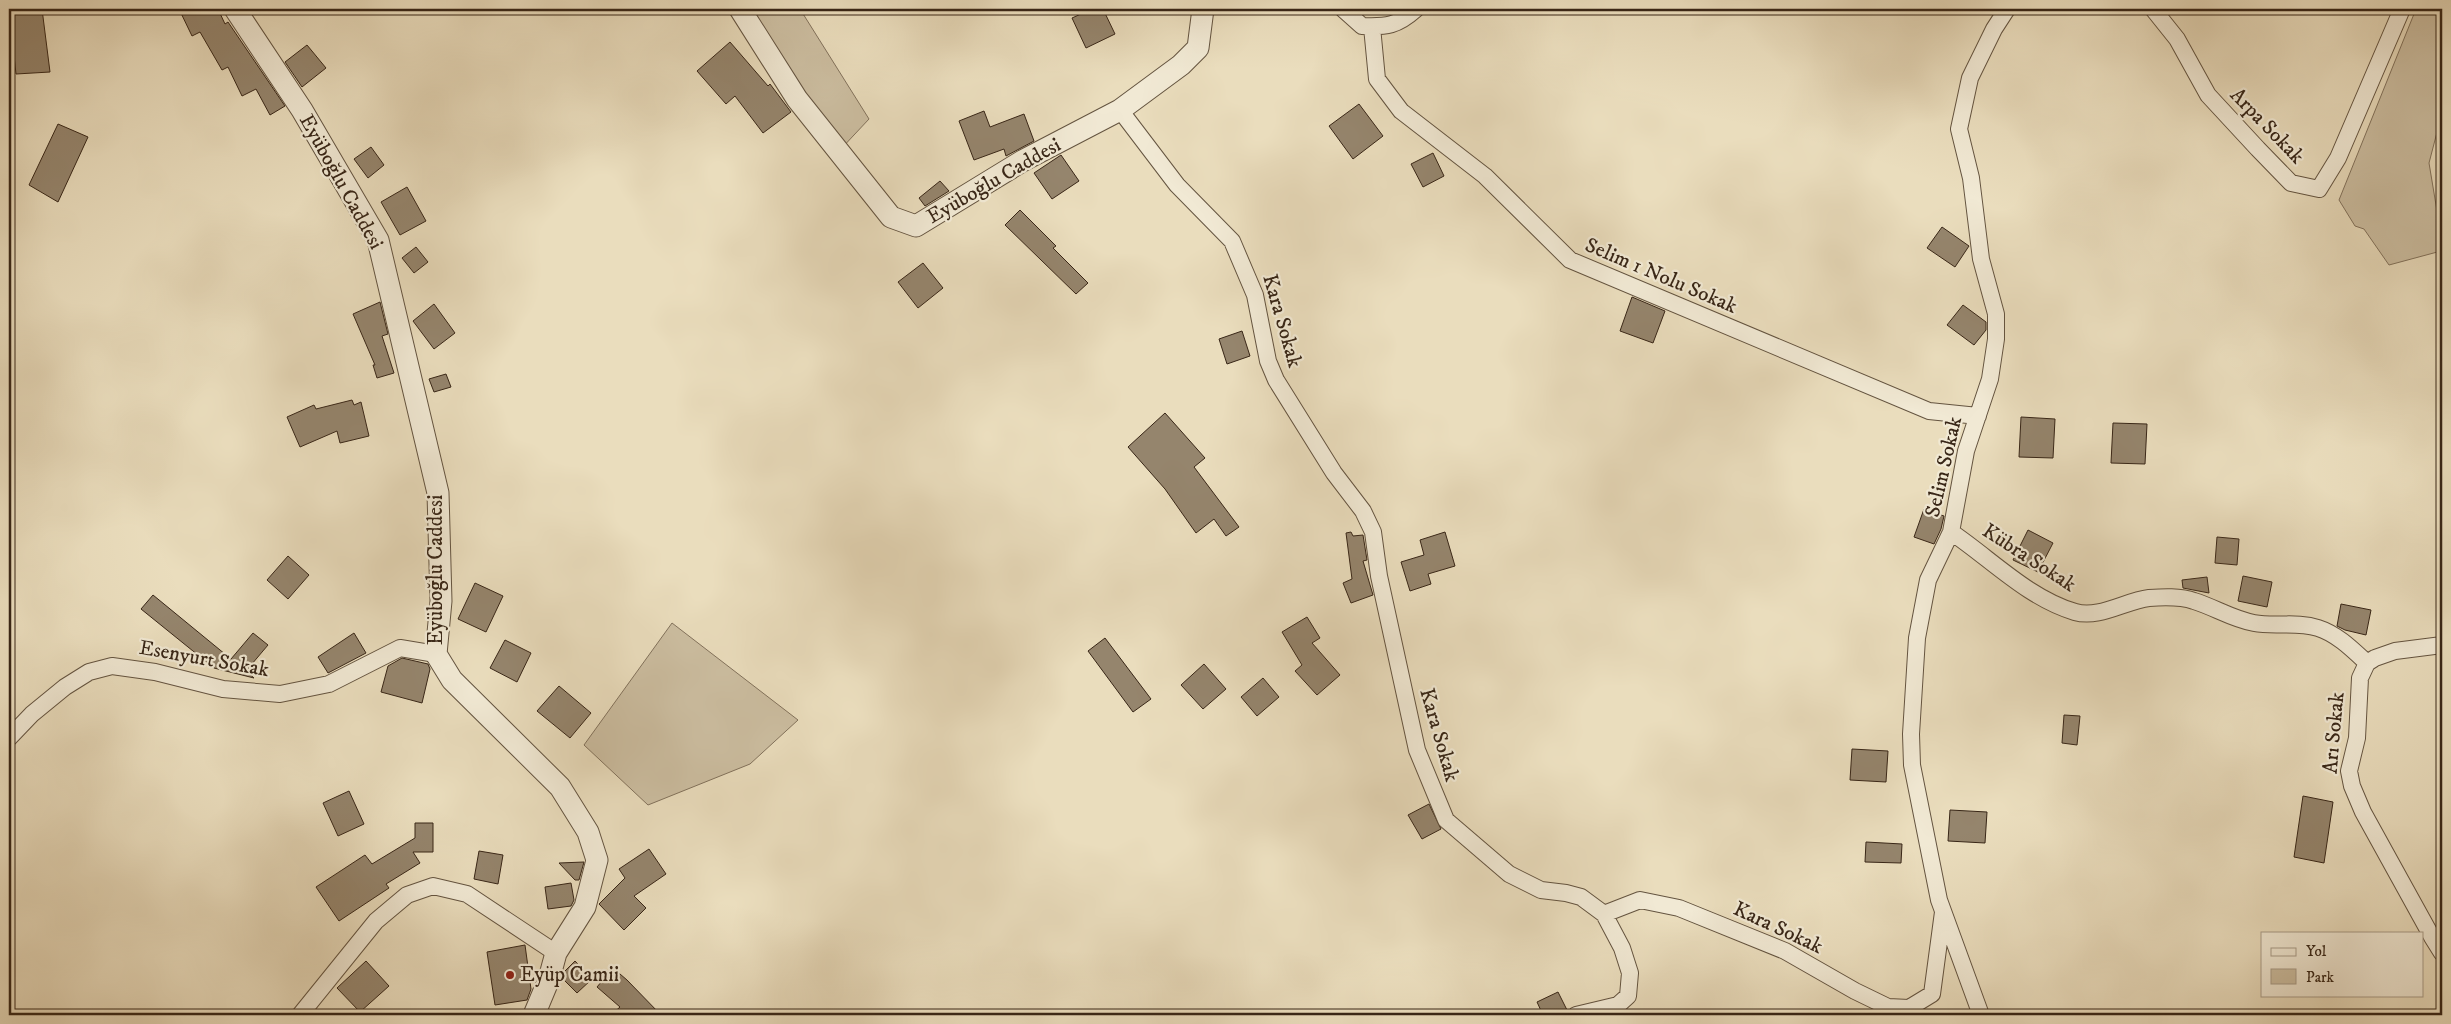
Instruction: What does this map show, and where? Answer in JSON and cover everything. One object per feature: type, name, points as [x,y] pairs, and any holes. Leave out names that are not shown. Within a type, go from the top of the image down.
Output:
[{"type":"street","name":"Eyüboğlu Caddesi","points":[[235,9],[302,110],[378,240],[438,493],[441,600],[436,654],[452,680],[560,787],[588,832],[597,860],[585,907],[556,953],[549,979],[534,1015]]},
{"type":"street","name":"Eyüboğlu Caddesi","points":[[740,9],[797,99],[886,211],[891,217],[916,226],[1024,160],[1120,110],[1181,66],[1198,48],[1203,9]]},
{"type":"street","points":[[1343,9],[1362,26],[1384,27],[1402,21],[1416,9]]},
{"type":"street","name":"Selim Sokak","points":[[1981,1015],[1939,900],[1912,765],[1911,734],[1916,638],[1928,580],[1951,532],[1966,451],[1990,379],[1996,339],[1996,314],[1981,258],[1971,178],[1959,129],[1970,78],[1994,29],[2007,9]]},
{"type":"street","name":"Arpa Sokak","points":[[2153,9],[2177,39],[2208,95],[2291,183],[2319,189],[2338,158],[2402,9]]},
{"type":"street","name":"Selim 1 Nolu Sokak","points":[[1372,26],[1377,79],[1402,111],[1485,176],[1570,260],[1929,412],[1978,416]]},
{"type":"street","name":"Kara Sokak","points":[[1120,110],[1177,185],[1232,241],[1255,296],[1268,361],[1276,380],[1334,473],[1363,511],[1369,525],[1417,750],[1446,820],[1509,874],[1541,890],[1566,892],[1582,897],[1604,914],[1640,900],[1679,908],[1785,951],[1855,992],[1888,1007],[1910,1008],[1932,994],[1943,912]]},
{"type":"street","name":"Kübra Sokak","points":[[1951,532],[2005,573],[2052,604],[2077,613],[2097,612],[2150,598],[2194,600],[2229,617],[2256,624],[2286,623],[2318,628],[2344,642],[2367,663]]},
{"type":"street","points":[[2367,663],[2375,658],[2396,651],[2442,645]]},
{"type":"street","name":"Esenyurt Sokak","points":[[9,738],[32,714],[65,687],[89,672],[112,666],[155,672],[223,689],[280,694],[329,684],[400,648],[436,654]]},
{"type":"street","name":"Arı Sokak","points":[[2367,663],[2360,678],[2357,738],[2349,771],[2352,786],[2363,812],[2442,952]]},
{"type":"street","points":[[300,1015],[376,921],[407,895],[433,886],[467,894],[556,953]]},
{"type":"street","points":[[1576,1015],[1618,1005],[1628,996],[1630,973],[1628,965],[1622,948],[1604,914]]},
{"type":"green space","points":[[752,9],[800,9],[869,119],[839,151]]},
{"type":"green space","points":[[2416,9],[2442,9],[2442,113],[2429,163],[2439,223],[2441,251],[2389,265],[2364,229],[2355,226],[2339,200]]},
{"type":"green space","points":[[672,623],[798,720],[750,764],[648,805],[584,745]]},
{"type":"building","points":[[9,9],[42,9],[50,72],[16,74]]},
{"type":"building","points":[[179,9],[218,9],[225,24],[228,22],[285,106],[270,115],[256,89],[242,96],[228,67],[222,70],[200,32],[192,36]]},
{"type":"building","points":[[1092,9],[1103,9],[1115,34],[1086,48],[1072,18]]},
{"type":"building","points":[[730,42],[768,86],[770,84],[791,112],[763,133],[735,96],[726,104],[697,71]]},
{"type":"building","points":[[307,45],[326,68],[302,87],[285,62]]},
{"type":"building","points":[[1359,104],[1383,136],[1353,159],[1329,126]]},
{"type":"building","points":[[984,111],[990,127],[1024,114],[1034,141],[1006,156],[1004,149],[974,160],[959,121]]},
{"type":"building","points":[[58,124],[88,137],[58,202],[29,185]]},
{"type":"building","points":[[371,147],[384,165],[368,178],[354,159]]},
{"type":"building","points":[[1433,153],[1444,176],[1423,187],[1411,164]]},
{"type":"building","points":[[1061,155],[1079,181],[1052,199],[1034,173]]},
{"type":"building","points":[[940,181],[949,191],[925,206],[919,198]]},
{"type":"building","points":[[407,187],[426,221],[400,235],[381,202]]},
{"type":"building","points":[[1020,210],[1056,246],[1053,248],[1088,283],[1076,294],[1005,225]]},
{"type":"building","points":[[1942,227],[1969,246],[1955,267],[1927,248]]},
{"type":"building","points":[[416,247],[428,262],[414,273],[402,258]]},
{"type":"building","points":[[923,263],[943,288],[918,308],[898,282]]},
{"type":"building","points":[[1632,297],[1665,311],[1653,343],[1620,331]]},
{"type":"building","points":[[380,302],[388,334],[382,336],[394,373],[377,378],[373,365],[375,365],[353,314]]},
{"type":"building","points":[[434,304],[455,333],[434,349],[413,321]]},
{"type":"building","points":[[1963,305],[1986,322],[1986,330],[1974,345],[1947,325]]},
{"type":"building","points":[[1242,331],[1250,356],[1227,364],[1219,339]]},
{"type":"building","points":[[446,374],[451,387],[434,392],[429,379]]},
{"type":"building","points":[[352,400],[354,405],[361,402],[369,436],[340,443],[337,431],[300,447],[287,417],[314,405],[316,409]]},
{"type":"building","points":[[1165,413],[1205,458],[1194,467],[1239,527],[1226,536],[1214,519],[1196,533],[1165,489],[1128,447]]},
{"type":"building","points":[[2021,417],[2055,419],[2053,458],[2019,457]]},
{"type":"building","points":[[2113,423],[2147,424],[2145,464],[2111,463]]},
{"type":"building","points":[[1924,509],[1944,516],[1941,529],[1934,544],[1914,537]]},
{"type":"building","points":[[2028,530],[2053,543],[2038,572],[2013,560]]},
{"type":"building","points":[[1351,532],[1353,536],[1363,535],[1367,560],[1363,561],[1373,595],[1351,603],[1343,583],[1352,579],[1346,533]]},
{"type":"building","points":[[1445,532],[1455,566],[1428,574],[1431,584],[1410,591],[1401,562],[1424,555],[1420,540]]},
{"type":"building","points":[[2217,537],[2239,539],[2237,565],[2215,563]]},
{"type":"building","points":[[288,556],[309,575],[288,599],[267,580]]},
{"type":"building","points":[[2243,576],[2272,582],[2267,607],[2238,601]]},
{"type":"building","points":[[2207,577],[2209,593],[2183,588],[2182,580]]},
{"type":"building","points":[[475,583],[503,596],[486,632],[458,619]]},
{"type":"building","points":[[153,595],[231,659],[253,633],[268,645],[246,671],[254,678],[214,668],[141,609]]},
{"type":"building","points":[[2341,604],[2371,610],[2366,635],[2337,626]]},
{"type":"building","points":[[1307,617],[1320,638],[1312,643],[1340,675],[1317,695],[1295,671],[1302,665],[1282,632]]},
{"type":"building","points":[[354,633],[366,653],[328,673],[318,657]]},
{"type":"building","points":[[1105,638],[1151,699],[1133,712],[1088,651]]},
{"type":"building","points":[[505,640],[531,653],[517,682],[490,668]]},
{"type":"building","points":[[402,658],[428,664],[430,669],[422,703],[381,692],[388,666]]},
{"type":"building","points":[[1204,664],[1226,689],[1203,709],[1181,685]]},
{"type":"building","points":[[1263,678],[1279,697],[1257,716],[1241,697]]},
{"type":"building","points":[[559,686],[591,713],[570,738],[537,711]]},
{"type":"building","points":[[2064,715],[2080,716],[2077,745],[2062,743]]},
{"type":"building","points":[[1852,749],[1888,751],[1886,782],[1850,780]]},
{"type":"building","points":[[349,791],[364,824],[338,836],[323,803]]},
{"type":"building","points":[[2303,796],[2333,802],[2324,863],[2294,857]]},
{"type":"building","points":[[1429,804],[1441,829],[1422,839],[1408,815]]},
{"type":"building","points":[[1950,810],[1987,812],[1985,843],[1948,841]]},
{"type":"building","points":[[415,823],[433,823],[433,852],[413,852],[420,863],[386,884],[389,888],[339,921],[316,887],[365,855],[372,864],[415,838]]},
{"type":"building","points":[[1866,842],[1902,844],[1901,863],[1865,862]]},
{"type":"building","points":[[649,849],[666,874],[634,896],[646,908],[624,930],[599,904],[625,878],[619,869]]},
{"type":"building","points":[[479,851],[503,855],[498,884],[474,879]]},
{"type":"building","points":[[584,862],[579,880],[575,880],[559,863]]},
{"type":"building","points":[[571,883],[574,900],[571,906],[548,909],[545,887]]},
{"type":"building","name":"Eyüp Camii","points":[[525,945],[531,989],[527,1000],[495,1005],[487,952]]},
{"type":"building","points":[[366,961],[389,986],[360,1012],[337,988]]},
{"type":"building","points":[[575,961],[592,979],[577,993],[562,978],[564,972]]},
{"type":"building","points":[[613,968],[661,1015],[611,1015],[620,1007],[597,987]]},
{"type":"building","points":[[1558,992],[1567,1010],[1556,1015],[1543,1015],[1537,1002]]},
{"type":"place","name":"Eyüp Camii","points":[[510,975]]}]
